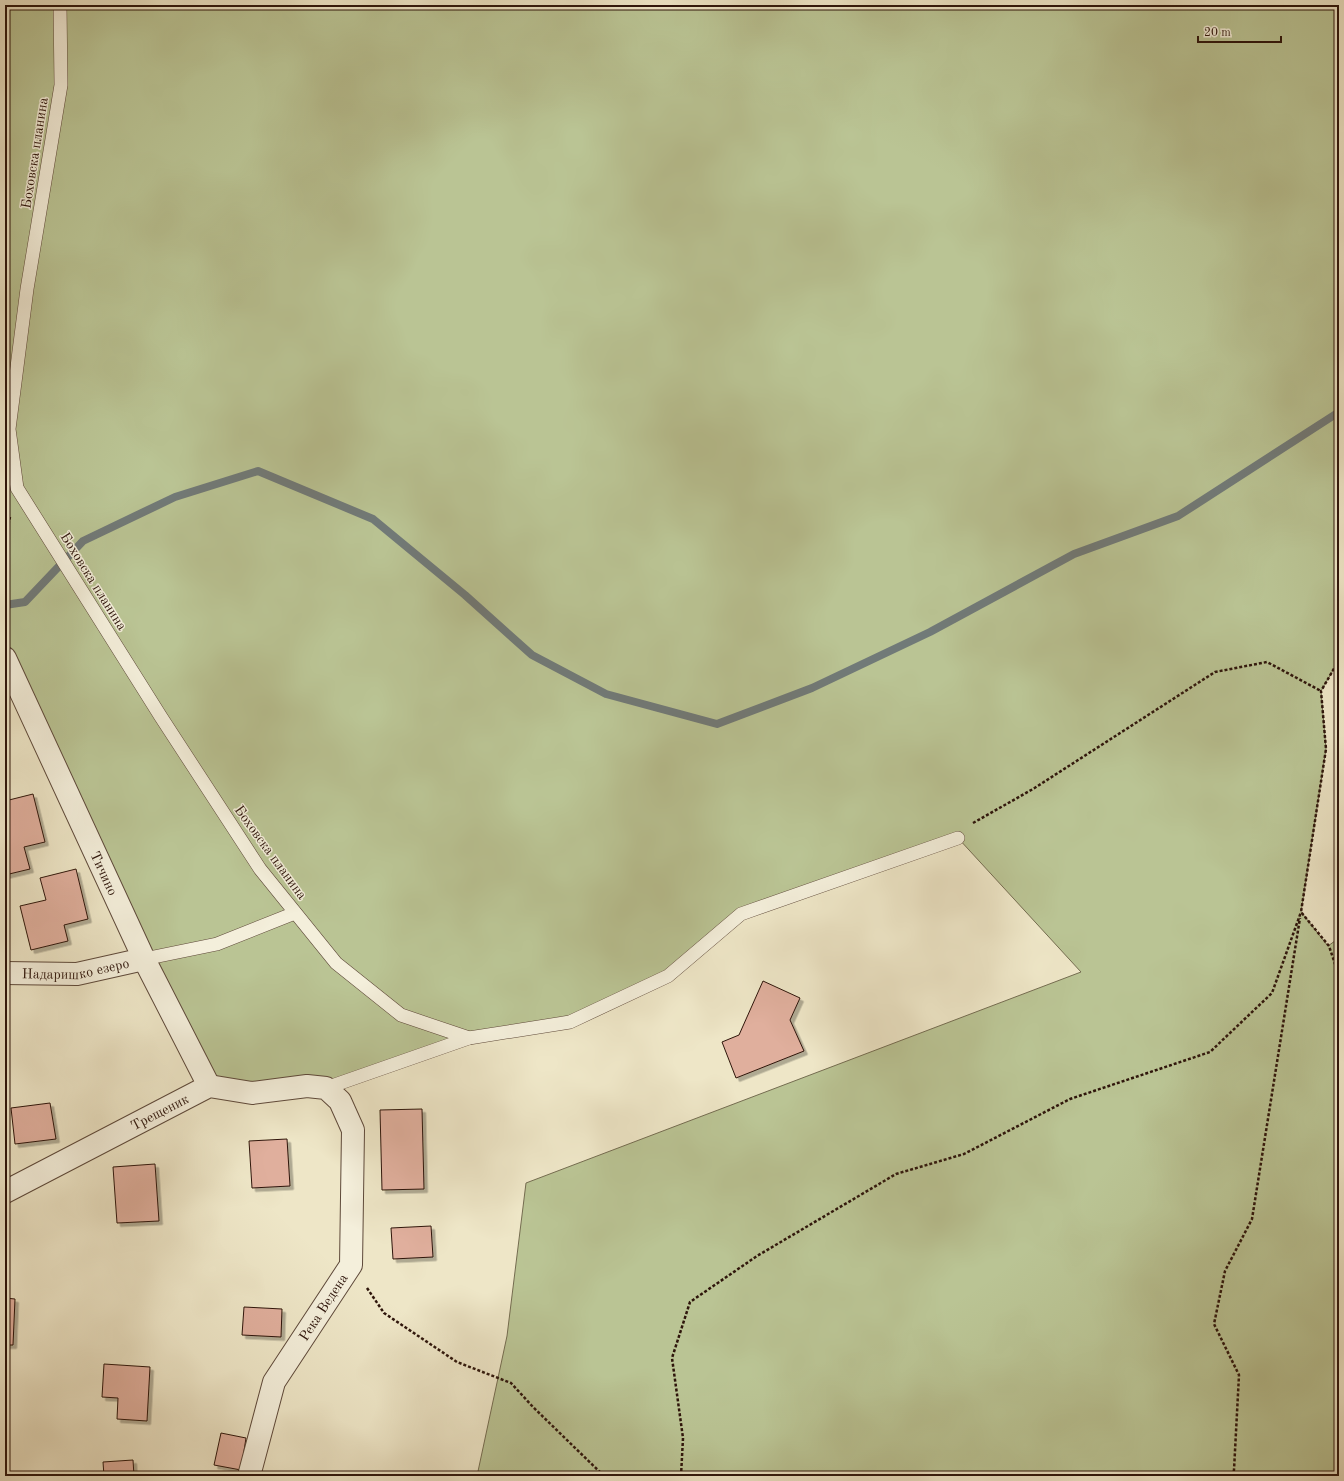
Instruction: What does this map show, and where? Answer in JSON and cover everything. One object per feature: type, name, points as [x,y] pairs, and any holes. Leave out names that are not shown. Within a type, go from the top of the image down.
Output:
[{"type":"street","name":"Тичино","points":[[5,658],[144,958],[209,1086]]},
{"type":"street","name":"Надаришко езеро","points":[[5,973],[77,974],[144,958]]},
{"type":"street","points":[[209,1086],[252,1093],[307,1086],[326,1088]]},
{"type":"street","name":"Трещеник","points":[[5,1192],[209,1086]]},
{"type":"street","name":"Река Ведена","points":[[249,1476],[274,1382],[351,1264],[352,1130],[340,1101],[326,1088]]},
{"type":"lane","name":"Боховска планина","points":[[60,5],[61,85],[27,289],[9,429],[17,488],[161,718],[260,869],[336,963],[401,1015],[470,1038]]},
{"type":"lane","points":[[326,1088],[470,1038],[570,1022],[668,976],[741,914],[958,838]]},
{"type":"lane","points":[[144,958],[217,944],[295,912]]},
{"type":"path","points":[[1232,1476],[1234,1470],[1239,1375],[1214,1324],[1225,1271],[1252,1219],[1326,749],[1321,691],[1339,660]]},
{"type":"path","points":[[958,838],[970,825],[1033,789],[1215,672],[1267,662],[1321,691]]},
{"type":"path","points":[[1301,912],[1328,946],[1339,976]]},
{"type":"path","points":[[681,1476],[682,1438],[672,1358],[690,1302],[757,1256],[896,1174],[964,1154],[1070,1099],[1210,1052],[1272,993],[1301,912]]},
{"type":"path","points":[[351,1264],[384,1313],[457,1362],[511,1383],[533,1407],[604,1476]]},
{"type":"green space","points":[[5,5],[1339,5],[1339,660],[1321,691],[1326,749],[1301,912],[1328,946],[1339,938],[1339,1476],[477,1476],[507,1336],[526,1183],[1081,972],[958,838],[741,914],[668,976],[570,1022],[469,1038],[326,1088],[209,1086],[5,658]]},
{"type":"building","points":[[33,794],[45,842],[24,847],[30,869],[5,875],[5,821],[7,820],[5,801]]},
{"type":"building","points":[[76,869],[88,919],[64,925],[68,941],[31,950],[20,906],[46,900],[40,878]]},
{"type":"building","points":[[763,981],[800,998],[790,1020],[804,1051],[736,1078],[722,1042],[739,1035]]},
{"type":"building","points":[[50,1103],[56,1139],[15,1144],[11,1108]]},
{"type":"building","points":[[422,1109],[424,1189],[382,1190],[380,1110]]},
{"type":"building","points":[[287,1139],[290,1186],[252,1188],[249,1141]]},
{"type":"building","points":[[155,1164],[159,1221],[117,1223],[113,1167]]},
{"type":"building","points":[[431,1226],[433,1257],[393,1259],[391,1228]]},
{"type":"building","points":[[5,1298],[15,1299],[13,1345],[5,1345]]},
{"type":"building","points":[[244,1307],[282,1309],[281,1337],[242,1335]]},
{"type":"building","points":[[104,1364],[150,1367],[147,1421],[117,1419],[118,1398],[102,1397]]},
{"type":"building","points":[[221,1433],[246,1438],[241,1470],[214,1465]]},
{"type":"building","points":[[133,1460],[134,1476],[104,1476],[103,1462]]},
{"type":"waterway","points":[[5,605],[25,602],[83,541],[175,497],[258,471],[373,519],[465,595],[532,655],[606,694],[717,724],[812,688],[930,632],[1074,554],[1178,516],[1339,412]]}]
